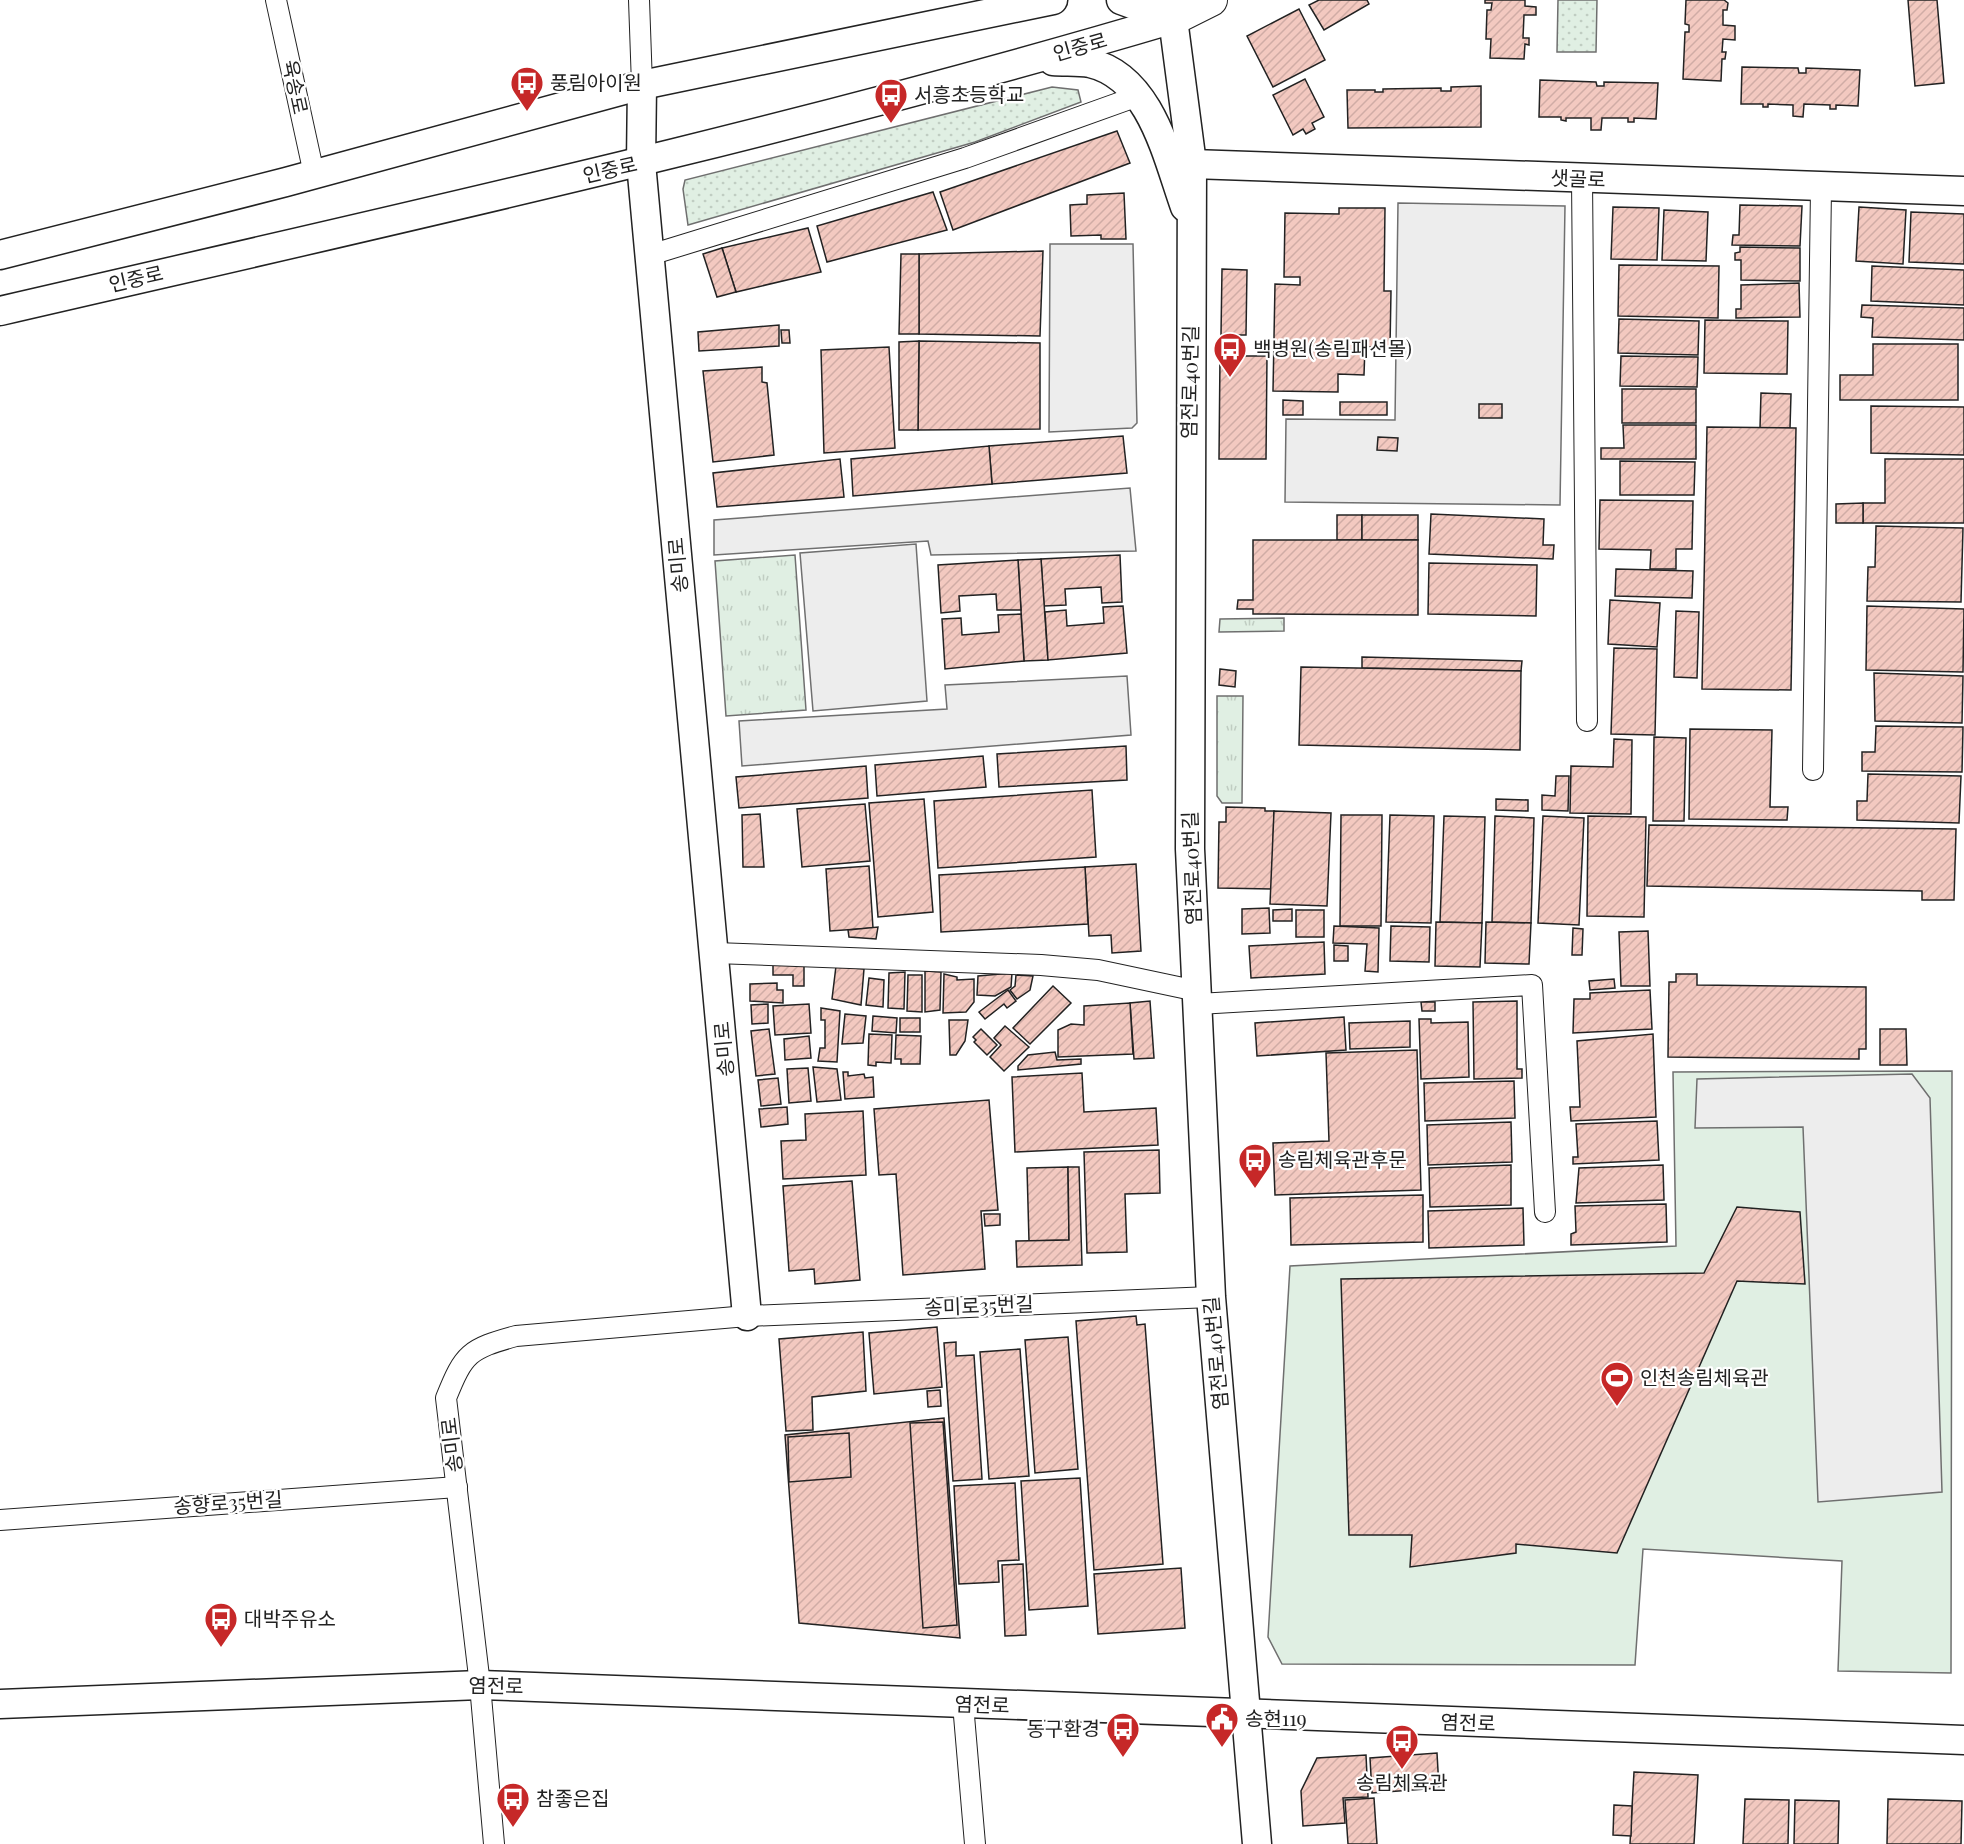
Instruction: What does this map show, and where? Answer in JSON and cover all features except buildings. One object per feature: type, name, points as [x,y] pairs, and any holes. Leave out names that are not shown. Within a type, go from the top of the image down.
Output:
[{"type":"main road","name":"인중로","points":[[1167,10],[1211,0]]},
{"type":"street","name":"육송로","points":[[276,0],[314,174]]},
{"type":"street","points":[[639,0],[642,85]]},
{"type":"street","points":[[0,255],[314,174],[642,85],[971,8],[1051,0]]},
{"type":"street","points":[[1121,0],[1167,10]]},
{"type":"street","name":"인중로","points":[[0,311],[641,163],[1036,60],[1167,10]]},
{"type":"street","name":"염전로40번길","points":[[1167,10],[1192,164],[1190,849],[1211,1297],[1257,1844]]},
{"type":"street","points":[[1036,60],[1091,63],[1125,81],[1138,96],[1161,138],[1192,225]]},
{"type":"street","name":"송미로","points":[[494,1844],[480,1685],[446,1398],[460,1364],[481,1346],[516,1336],[747,1316],[641,163],[642,85]]},
{"type":"street","points":[[650,255],[965,158],[1138,96]]},
{"type":"street","name":"샛골로","points":[[1192,164],[1821,188],[1964,191]]},
{"type":"street","points":[[1582,179],[1587,722]]},
{"type":"street","points":[[1813,770],[1821,188]]},
{"type":"street","points":[[715,953],[750,952],[1041,964],[1098,970],[1197,998],[1532,986],[1545,1212]]},
{"type":"street","name":"송미로35번길","points":[[747,1316],[1211,1297]]},
{"type":"street","name":"송향로35번길","points":[[0,1520],[457,1486]]},
{"type":"street","name":"염전로","points":[[0,1704],[480,1685],[1964,1740]]},
{"type":"street","points":[[963,1704],[975,1844]]},
{"type":"green space","points":[[1558,0],[1597,0],[1596,52],[1557,52]]},
{"type":"green space","points":[[1052,87],[1078,90],[1081,102],[975,142],[688,225],[683,189],[685,180]]},
{"type":"green space","points":[[795,555],[806,710],[726,716],[715,561]]},
{"type":"green space","points":[[1284,618],[1284,631],[1219,632],[1220,619]]},
{"type":"green space","points":[[1217,696],[1243,696],[1242,803],[1222,803],[1217,796]]},
{"type":"green space","name":"인천송림체육관","points":[[1952,1071],[1951,1673],[1838,1671],[1842,1561],[1643,1549],[1635,1665],[1282,1664],[1268,1637],[1290,1266],[1676,1246],[1673,1072]]},
{"type":"shaded area","points":[[1398,203],[1565,206],[1560,505],[1285,502],[1286,419],[1395,420]]},
{"type":"shaded area","points":[[1050,244],[1133,244],[1137,423],[1132,428],[1049,432]]},
{"type":"shaded area","points":[[1130,488],[1136,551],[931,555],[928,541],[714,555],[714,520]]},
{"type":"shaded area","points":[[916,544],[927,701],[813,711],[800,553]]},
{"type":"shaded area","points":[[1127,676],[1131,735],[742,766],[739,721],[947,709],[945,685]]},
{"type":"shaded area","points":[[1912,1074],[1930,1098],[1942,1492],[1818,1502],[1803,1127],[1695,1128],[1697,1079]]},
{"type":"place","name":"풍림아이원","points":[[527,112]]},
{"type":"place","name":"서흥초등학교","points":[[891,124]]},
{"type":"place","name":"백병원(송림패션몰)","points":[[1230,378]]},
{"type":"place","name":"송림체육관후문","points":[[1255,1189]]},
{"type":"place","name":"인천송림체육관","points":[[1617,1407]]},
{"type":"place","name":"대박주유소","points":[[221,1648]]},
{"type":"place","name":"송현119","points":[[1222,1748]]},
{"type":"place","name":"동구환경","points":[[1123,1758]]},
{"type":"place","name":"송림체육관","points":[[1402,1770]]},
{"type":"place","name":"참좋은집","points":[[513,1828]]}]
